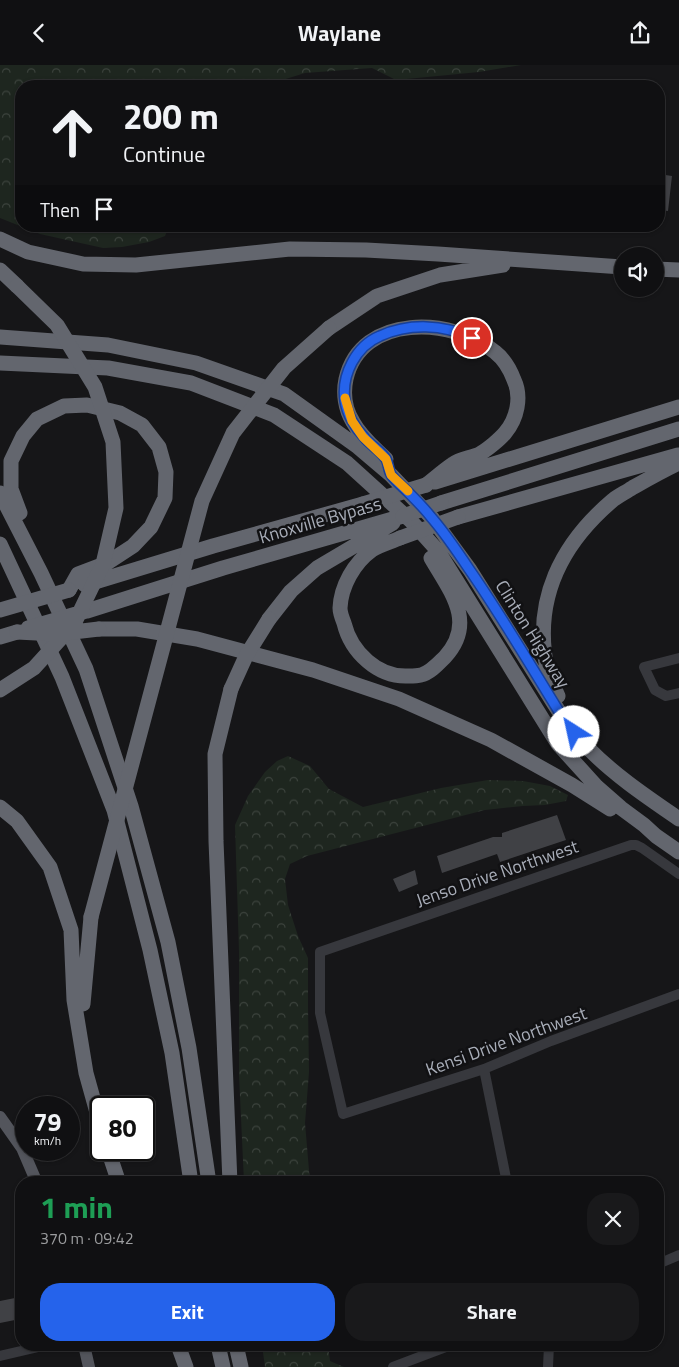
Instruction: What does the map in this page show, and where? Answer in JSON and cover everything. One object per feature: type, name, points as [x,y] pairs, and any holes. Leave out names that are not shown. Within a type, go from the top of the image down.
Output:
[{"type":"highway","points":[[0,239],[28,252],[83,264],[136,265],[290,249],[366,250],[614,266]]},
{"type":"highway","points":[[86,1073],[83,1000],[91,917],[202,501],[233,433],[284,367],[329,328],[377,296],[440,275],[529,261]]},
{"type":"highway","points":[[0,269],[57,325],[95,387],[114,442],[116,509],[102,564],[74,624],[34,668],[0,690]]},
{"type":"highway","points":[[664,270],[679,271]]},
{"type":"highway","points":[[391,475],[386,459],[363,437],[352,421],[345,402],[344,387],[348,372],[354,359],[374,338],[407,327],[444,328],[481,342],[496,352],[505,363],[517,386],[518,403],[513,420],[505,433],[481,453],[455,463],[426,485]]},
{"type":"highway","points":[[0,337],[108,345],[196,363],[284,395],[358,447],[391,475]]},
{"type":"highway","points":[[0,363],[108,368],[192,383],[274,415],[347,463],[398,509],[438,551],[558,745],[597,787],[656,836],[679,852]]},
{"type":"highway","points":[[41,573],[11,489],[12,461],[23,436],[37,419],[64,406],[86,405],[120,413],[142,425],[159,447],[166,472],[165,498],[151,527],[133,546],[106,563],[78,574],[69,590]]},
{"type":"highway","name":"Knoxville Bypass","points":[[0,610],[213,546],[363,504],[679,407]]},
{"type":"highway","name":"Knoxville Bypass","points":[[7,634],[223,568],[384,524],[441,503],[679,429]]},
{"type":"highway","points":[[422,533],[425,546],[456,600],[460,615],[459,629],[454,646],[434,667],[421,675],[402,676],[385,673],[364,659],[347,636],[340,609],[345,584],[357,564],[372,550],[400,537],[458,517],[679,455]]},
{"type":"highway","points":[[574,732],[570,718],[558,696],[547,669],[543,627],[550,589],[561,561],[583,530],[614,499],[679,463]]},
{"type":"highway","name":"Clinton Highway","points":[[391,475],[432,518],[470,570],[558,710],[586,747],[618,776],[679,819]]},
{"type":"highway","points":[[0,493],[41,573],[86,669],[131,806],[168,942],[189,1048],[208,1176]]},
{"type":"highway","points":[[230,1176],[216,841],[215,754],[231,689],[246,656],[269,619],[291,591],[317,568],[384,524]]},
{"type":"highway","points":[[0,543],[62,677],[114,810],[150,950],[172,1053],[190,1176]]},
{"type":"highway","points":[[7,634],[137,629],[197,639],[313,670],[398,699],[491,740],[572,785],[643,831],[656,836]]},
{"type":"highway","points":[[0,807],[17,821],[50,867],[71,930],[74,1000],[86,1073],[92,1096]]},
{"type":"highway","points":[[112,1161],[117,1176]]},
{"type":"highway","points":[[180,1351],[186,1367]]},
{"type":"highway","points":[[219,1351],[223,1367]]},
{"type":"highway","points":[[237,1351],[241,1367]]},
{"type":"main road","points":[[0,1117],[22,1148],[34,1176]]},
{"type":"main road","points":[[85,1351],[89,1367]]},
{"type":"street","points":[[679,658],[644,667],[655,689],[666,696],[679,693]]},
{"type":"street","name":"Jenso Drive Northwest","points":[[343,1114],[320,1013],[320,952],[631,845],[642,848],[679,874]]},
{"type":"street","name":"Kensi Drive Northwest","points":[[343,1114],[484,1069],[552,1041],[679,994]]},
{"type":"street","points":[[484,1069],[506,1176]]},
{"type":"street","points":[[664,1261],[679,1255]]},
{"type":"street","points":[[0,1356],[21,1351]]},
{"type":"street","points":[[393,1367],[435,1351]]},
{"type":"street","points":[[548,1367],[549,1351]]},
{"type":"green space","points":[[0,65],[521,65],[479,72],[396,80],[372,68],[305,73],[282,80],[15,80],[15,224],[0,218]]},
{"type":"green space","points":[[35,232],[167,232],[165,236],[149,242],[103,248]]},
{"type":"green space","points":[[288,756],[310,766],[329,789],[363,807],[441,788],[488,780],[523,781],[550,786],[568,795],[566,801],[545,805],[485,810],[307,856],[290,864],[285,879],[288,905],[298,936],[308,958],[309,1072],[305,1123],[309,1176],[244,1176],[239,1075],[239,952],[235,825],[248,796],[265,772],[277,761]]},
{"type":"green space","points":[[263,1351],[329,1351],[330,1361],[344,1367],[265,1367]]},
{"type":"building","points":[[665,175],[672,176],[668,211],[665,211]]},
{"type":"building","points":[[557,815],[566,840],[500,862],[497,854],[442,873],[437,856],[493,837],[502,837],[502,833]]},
{"type":"building","points":[[415,870],[418,884],[399,892],[393,879]]},
{"type":"building","points":[[15,1298],[15,1320],[0,1323],[0,1301]]},
{"type":"slow traffic","points":[[345,398],[352,421],[363,437],[386,459],[391,475],[408,491]]},
{"type":"route","points":[[472,338],[444,328],[407,327],[374,338],[354,359],[348,372],[344,387],[345,402],[352,421],[363,437],[386,459],[391,475],[432,518],[470,570],[558,710],[574,732]]}]
